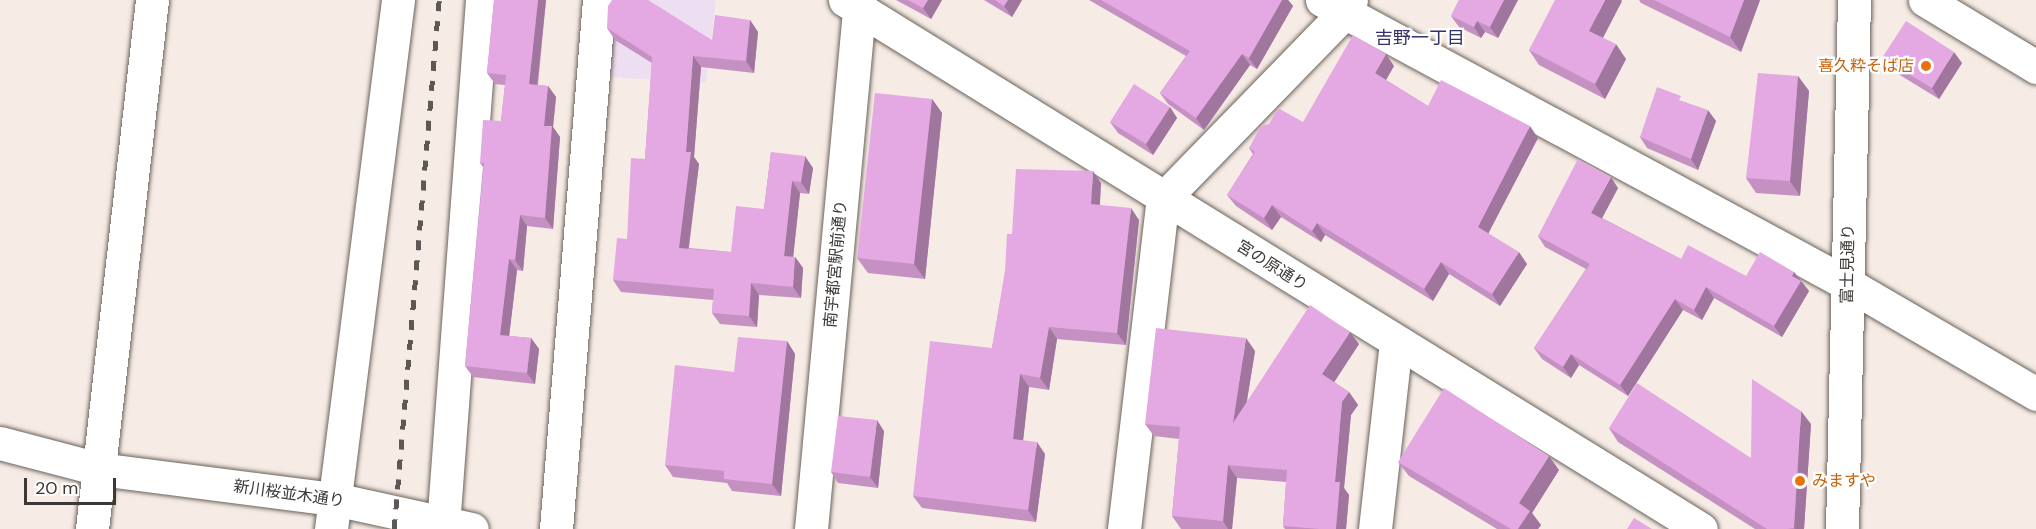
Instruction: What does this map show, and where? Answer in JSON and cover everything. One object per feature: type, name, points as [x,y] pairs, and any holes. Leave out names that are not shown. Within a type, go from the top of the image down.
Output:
[{"type":"street","points":[[92,529],[152,0]]},
{"type":"street","points":[[332,514],[398,0]]},
{"type":"street","points":[[457,527],[483,0]]},
{"type":"street","points":[[556,529],[599,0]]},
{"type":"street","name":"富士見通り","points":[[1842,529],[1854,0]]},
{"type":"street","points":[[1925,0],[2036,67]]},
{"type":"street","name":"宮の原通り","points":[[855,3],[1162,199],[1701,529]]},
{"type":"street","name":"南宇都宮駅前通り","points":[[812,529],[855,3]]},
{"type":"street","points":[[1124,529],[1162,199],[1339,4],[1848,284],[2036,394]]},
{"type":"street","points":[[1375,529],[1396,342]]},
{"type":"street","name":"新川桜並木通り","points":[[0,443],[99,469],[332,514],[457,527]]},
{"type":"shaded area","points":[[602,0],[716,0],[706,83],[594,76]]},
{"type":"building","points":[[494,0],[538,0],[529,84],[548,86],[544,126],[552,126],[545,218],[520,215],[515,260],[509,259],[500,335],[531,338],[527,373],[465,366],[484,163],[480,163],[483,120],[501,121],[506,75],[487,73]]},
{"type":"building","points":[[612,0],[648,0],[712,40],[715,15],[750,20],[746,61],[693,56],[686,152],[691,152],[679,248],[731,252],[736,206],[764,209],[771,152],[805,156],[801,182],[792,181],[784,256],[795,257],[793,287],[751,283],[749,316],[712,313],[714,289],[613,280],[617,238],[627,239],[631,158],[645,159],[652,57],[607,28],[608,6]]},
{"type":"building","points":[[908,0],[928,0],[923,8]]},
{"type":"building","points":[[995,0],[1008,0],[1004,6]]},
{"type":"building","points":[[1101,0],[1282,0],[1249,58],[1242,54],[1196,118],[1160,93],[1190,51]]},
{"type":"building","points":[[1459,0],[1504,0],[1490,27],[1477,21],[1474,27],[1451,16]]},
{"type":"building","points":[[1555,0],[1605,0],[1589,31],[1616,44],[1595,84],[1529,50]]},
{"type":"building","points":[[1654,0],[1744,0],[1730,37]]},
{"type":"building","name":"喜久粋そば店","points":[[1906,21],[1954,52],[1932,88],[1882,58]]},
{"type":"building","points":[[1353,35],[1386,54],[1375,73],[1428,106],[1441,80],[1530,126],[1478,227],[1519,252],[1492,294],[1441,262],[1424,289],[1317,223],[1312,231],[1272,205],[1264,218],[1227,195],[1255,152],[1249,148],[1261,126],[1269,124],[1278,108],[1303,122]]},
{"type":"building","points":[[1758,73],[1798,76],[1790,181],[1746,178]]},
{"type":"building","points":[[1134,84],[1170,107],[1146,144],[1110,122]]},
{"type":"building","points":[[1657,87],[1681,96],[1679,100],[1708,110],[1691,159],[1640,137]]},
{"type":"building","points":[[875,93],[932,99],[914,264],[857,258]]},
{"type":"building","points":[[1578,159],[1611,177],[1591,213],[1681,259],[1688,245],[1746,276],[1760,252],[1794,272],[1792,276],[1801,281],[1774,326],[1706,287],[1694,310],[1675,299],[1620,385],[1571,354],[1563,367],[1534,348],[1590,264],[1538,236]]},
{"type":"building","points":[[1016,169],[1093,171],[1091,204],[1131,208],[1117,333],[1049,327],[1040,378],[1020,374],[1013,439],[1037,442],[1028,510],[913,496],[930,341],[992,348],[1005,271],[1007,234],[1012,234]]},
{"type":"building","points":[[1310,305],[1350,332],[1322,374],[1349,392],[1342,402],[1335,482],[1340,482],[1336,529],[1283,526],[1287,470],[1228,465],[1223,521],[1172,516],[1180,427],[1145,424],[1156,328],[1246,338],[1233,423]]},
{"type":"building","points":[[738,337],[787,341],[772,484],[724,479],[724,471],[665,465],[675,365],[734,372]]},
{"type":"building","points":[[1752,379],[1801,411],[1794,528],[1767,529],[1609,428],[1637,383],[1751,458]]},
{"type":"building","points":[[1444,388],[1549,456],[1519,503],[1530,511],[1518,529],[1511,529],[1398,462]]},
{"type":"building","points":[[838,416],[877,420],[870,477],[831,472]]},
{"type":"building","points":[[1634,518],[1652,529],[1627,529]]},
{"type":"railway","points":[[394,529],[439,0]]},
{"type":"place","name":"喜久粋そば店","points":[[1926,66]]},
{"type":"place","name":"みますや","points":[[1800,481]]},
{"type":"district","name":"吉野一丁目","points":[[1420,38]]}]
